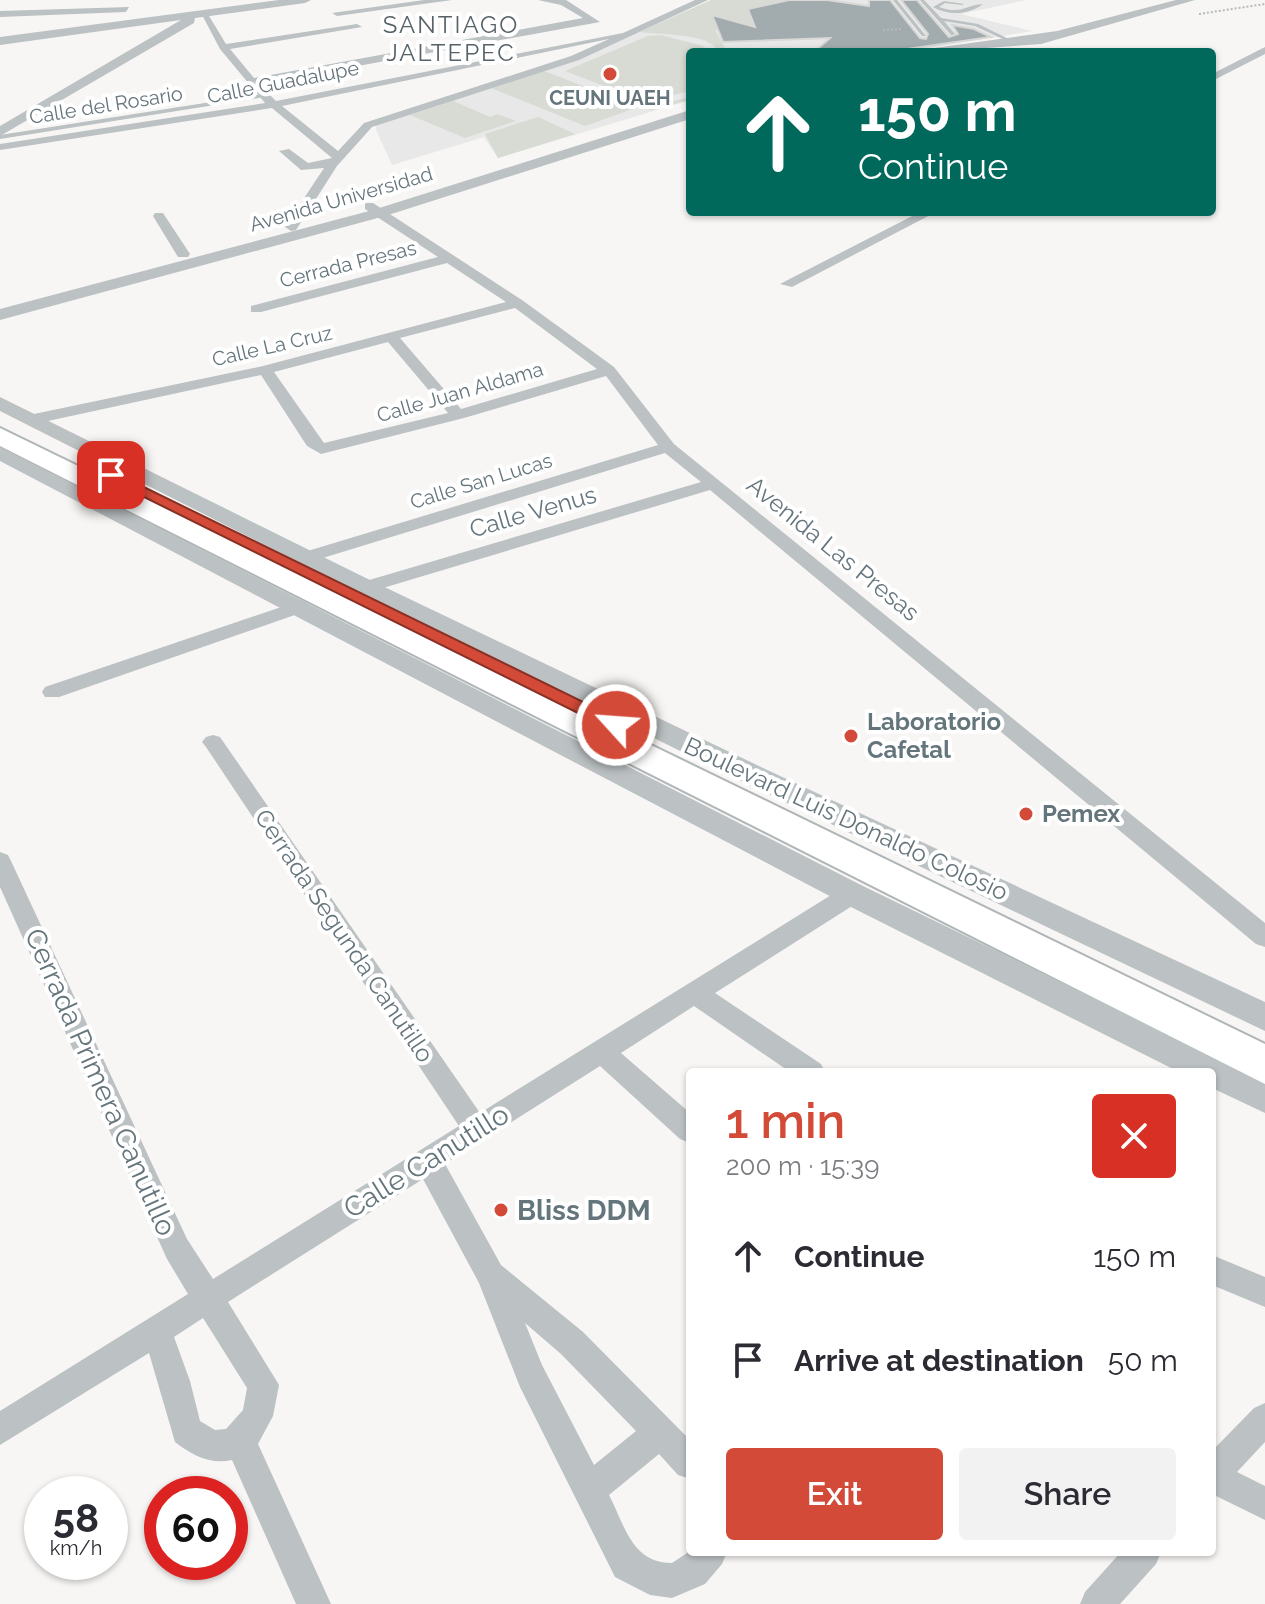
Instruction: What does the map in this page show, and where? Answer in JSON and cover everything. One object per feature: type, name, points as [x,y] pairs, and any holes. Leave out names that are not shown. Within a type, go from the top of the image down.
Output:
[{"type":"main road","points":[[0,420],[215,535],[1265,1065]]},
{"type":"main road","points":[[0,436],[215,535]]},
{"type":"main road","points":[[279,567],[1265,1044]]},
{"type":"street","points":[[0,41],[305,0]]},
{"type":"street","points":[[223,47],[357,27],[332,9],[447,0]]},
{"type":"street","points":[[543,0],[563,2],[589,20],[621,35]]},
{"type":"street","points":[[291,227],[336,161],[368,125],[575,58],[703,0]]},
{"type":"street","points":[[950,48],[1011,43],[1071,32],[1189,0]]},
{"type":"street","points":[[0,135],[218,2]]},
{"type":"street","points":[[0,14],[126,9]]},
{"type":"street","points":[[203,13],[223,47],[263,96],[336,161]]},
{"type":"street","points":[[251,82],[589,20]]},
{"type":"street","points":[[1011,43],[1059,46],[1071,32]]},
{"type":"street","name":"Calle Guadalupe","points":[[0,147],[273,105],[621,35]]},
{"type":"street","points":[[1216,76],[1265,50]]},
{"type":"street","name":"Avenida Universidad","points":[[0,301],[374,209],[686,105]]},
{"type":"street","name":"Avenida Universidad","points":[[0,315],[374,209],[686,115]]},
{"type":"street","points":[[285,151],[305,167],[336,161]]},
{"type":"street","name":"Avenida Las Presas","points":[[374,209],[517,303],[609,370],[668,447],[1265,937]]},
{"type":"street","points":[[159,216],[183,254]]},
{"type":"street","points":[[787,284],[922,216]]},
{"type":"street","name":"Cerrada Presas","points":[[256,309],[451,258]]},
{"type":"street","name":"Calle La Cruz","points":[[34,419],[265,370],[517,303]]},
{"type":"street","points":[[392,338],[458,415]]},
{"type":"street","name":"Calle Juan Aldama","points":[[265,370],[313,443],[321,449],[458,415],[609,370]]},
{"type":"street","name":"Boulevard Luis Donaldo Colosio","points":[[0,403],[34,419],[279,567],[302,606],[852,894],[1204,1068]]},
{"type":"street","name":"Calle San Lucas","points":[[279,567],[668,447]]},
{"type":"street","name":"Boulevard Luis Donaldo Colosio","points":[[0,453],[279,567],[366,587],[1265,1017]]},
{"type":"street","name":"Calle Venus","points":[[366,587],[713,484]]},
{"type":"street","points":[[52,692],[302,606]]},
{"type":"street","name":"Cerrada Segunda Canutillo","points":[[213,742],[476,1129]]},
{"type":"street","name":"Cerrada Primera Canutillo","points":[[0,861],[177,1249],[263,1385],[258,1416],[240,1442]]},
{"type":"street","name":"Calle Canutillo","points":[[0,1429],[852,894]]},
{"type":"street","points":[[694,993],[806,1068]]},
{"type":"street","points":[[601,1051],[686,1126]]},
{"type":"street","name":"Boulevard Luis Donaldo Colosio","points":[[1216,1074],[1265,1098]]},
{"type":"street","points":[[428,1160],[490,1274],[531,1376],[627,1565],[644,1578],[665,1582],[685,1577],[703,1564],[708,1556]]},
{"type":"street","points":[[1216,1272],[1265,1292]]},
{"type":"street","points":[[490,1274],[572,1343],[686,1459]]},
{"type":"street","points":[[156,1331],[174,1381],[186,1431],[208,1445],[226,1446],[240,1442],[314,1604]]},
{"type":"street","points":[[1216,1472],[1265,1419]]},
{"type":"street","points":[[588,1491],[660,1433]]},
{"type":"street","points":[[1216,1478],[1265,1503]]},
{"type":"street","points":[[1097,1604],[1140,1556]]},
{"type":"lane","points":[[895,0],[924,35]]},
{"type":"lane","points":[[925,1],[953,34]]},
{"type":"lane","points":[[944,2],[964,2],[981,4],[958,12],[935,7],[944,2]]},
{"type":"lane","points":[[902,9],[930,8]]},
{"type":"lane","points":[[941,19],[976,25],[1011,43]]},
{"type":"lane","name":"Calle del Rosario","points":[[0,135],[263,96]]},
{"type":"shaded area","name":"CEUNI UAEH","points":[[711,0],[1026,0],[961,14],[1032,31],[929,48],[686,48],[686,101],[498,158],[484,137],[392,165],[376,124],[576,59]]},
{"type":"shaded area","points":[[711,0],[789,0],[749,10],[754,25],[749,25],[750,28],[715,30],[725,48],[715,48],[695,38],[640,32]]},
{"type":"shaded area","points":[[661,35],[703,46],[686,48],[686,92],[646,102],[565,71],[648,36]]},
{"type":"shaded area","points":[[544,71],[638,107],[585,126],[491,88]]},
{"type":"shaded area","points":[[686,98],[686,101],[652,110],[638,107]]},
{"type":"shaded area","points":[[453,101],[490,117],[497,114],[516,121],[465,138],[410,115]]},
{"type":"shaded area","points":[[538,117],[575,134],[498,158],[485,134]]},
{"type":"building","points":[[789,0],[827,0],[869,6],[869,0],[890,0],[920,38],[926,39],[928,34],[901,0],[917,0],[949,37],[958,34],[952,25],[974,29],[991,37],[914,48],[819,48],[830,38],[723,42],[712,15],[755,27],[748,9]]},
{"type":"place","name":"CEUNI UAEH","points":[[610,74]]},
{"type":"place","name":"Laboratorio Cafetal","points":[[851,736]]},
{"type":"place","name":"Pemex","points":[[1026,814]]},
{"type":"place","name":"Bliss DDM","points":[[501,1210]]},
{"type":"district","name":"SANTIAGO JALTEPEC","points":[[451,39]]},
{"type":"route","points":[[111,475],[616,725]]}]
